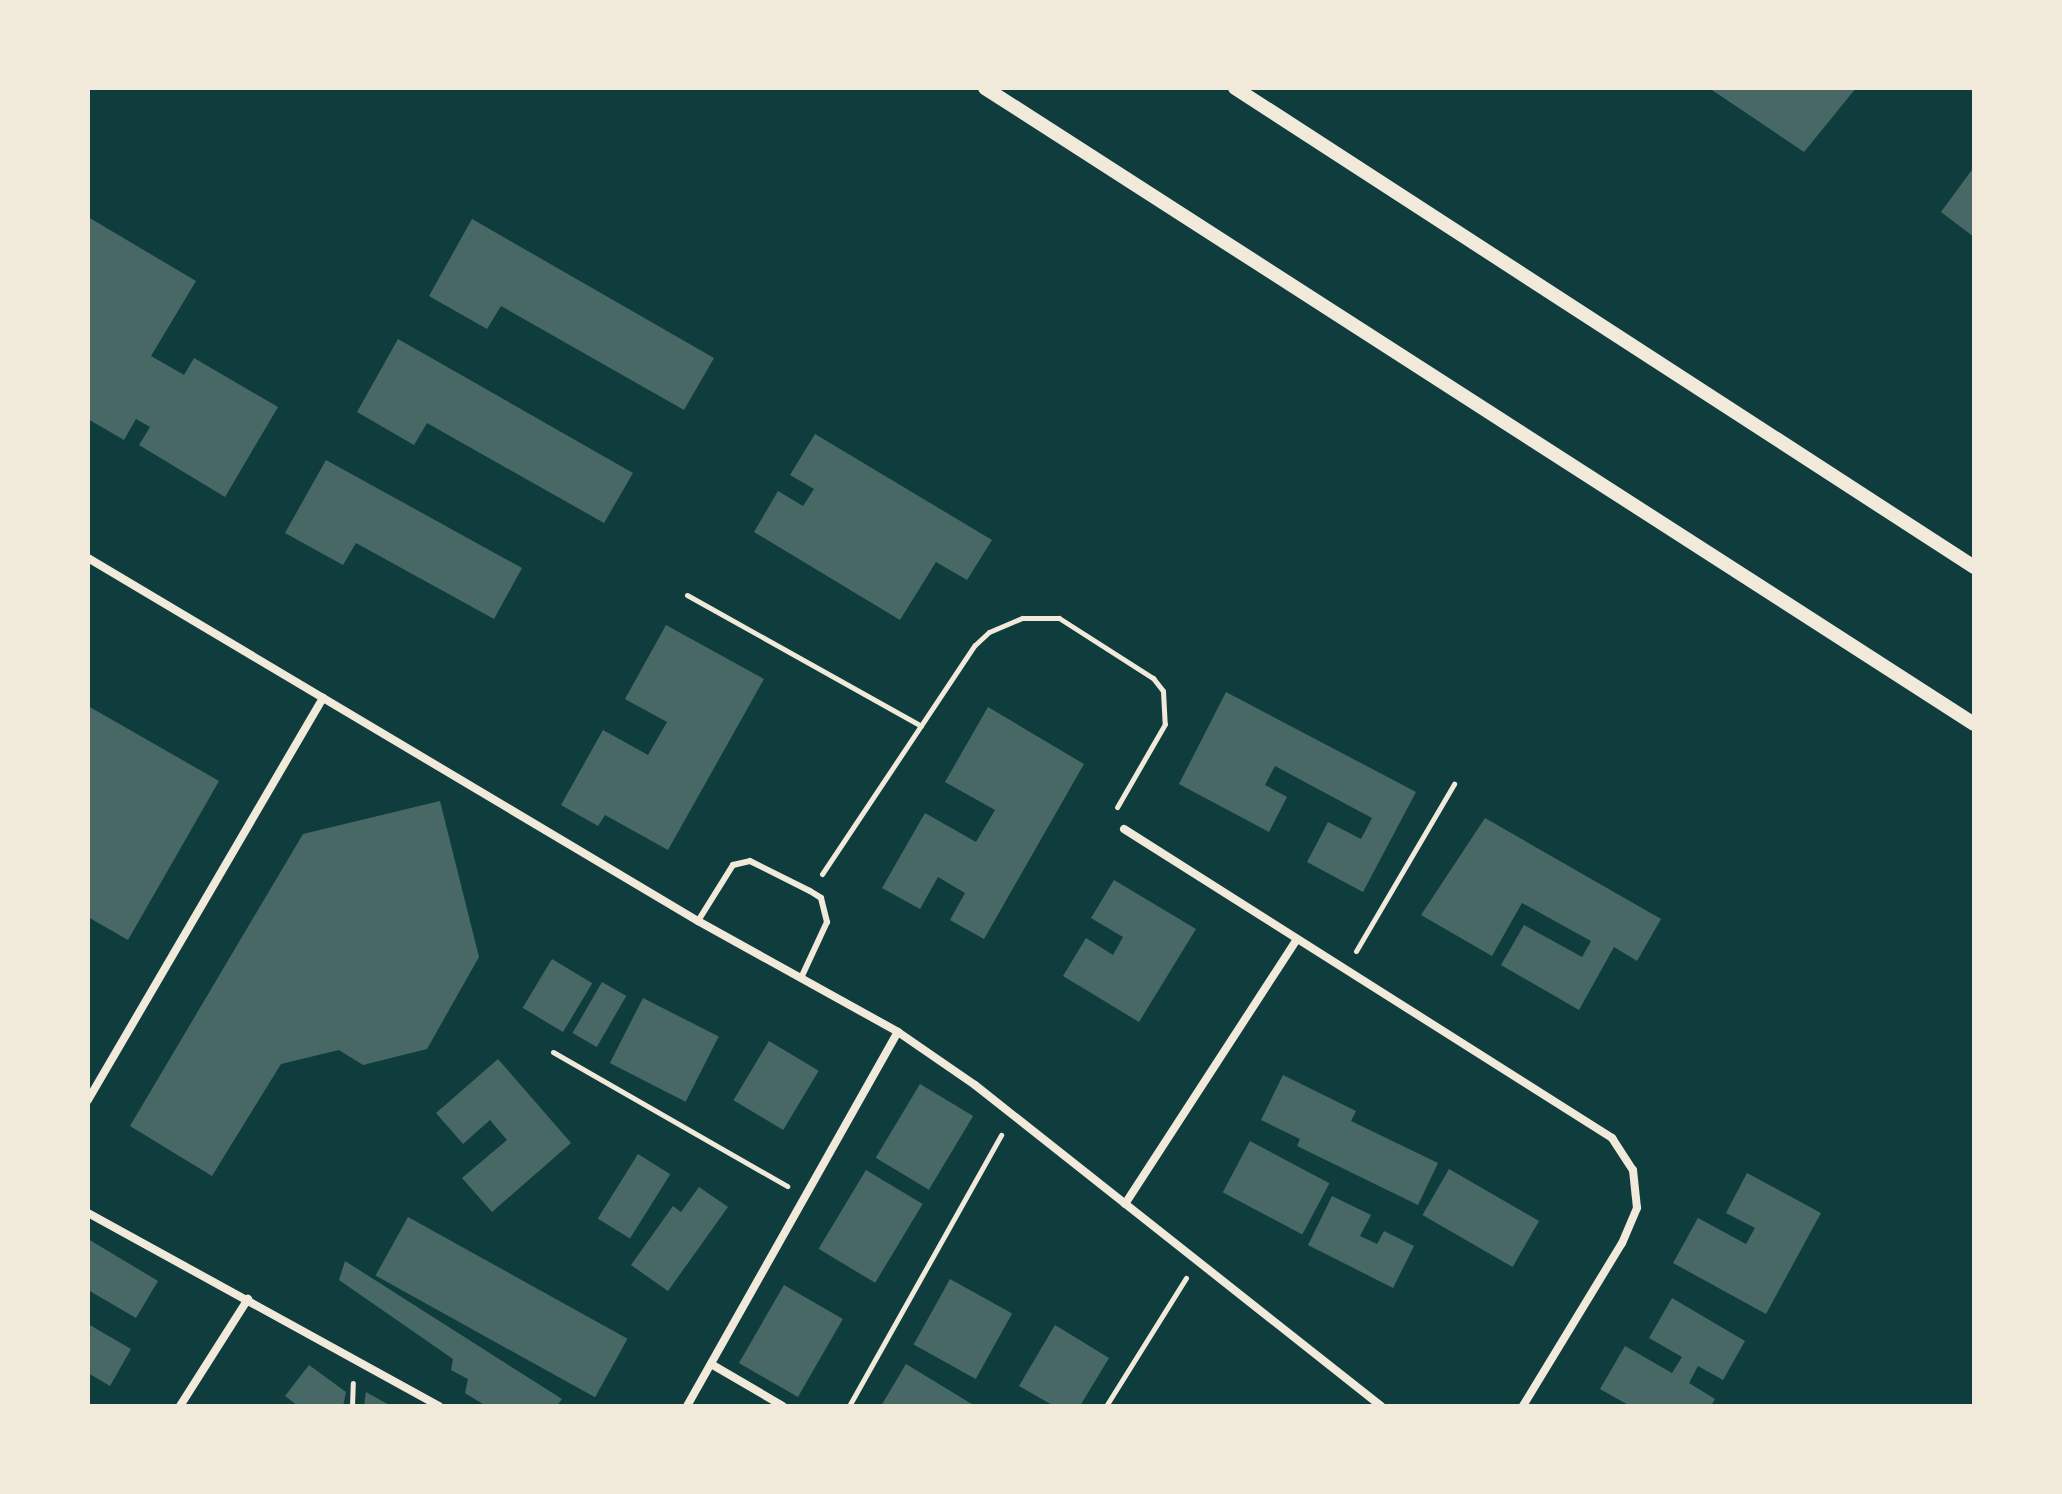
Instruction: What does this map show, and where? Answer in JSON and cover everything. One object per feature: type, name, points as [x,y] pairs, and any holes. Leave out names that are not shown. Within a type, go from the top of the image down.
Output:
[{"type":"street","points":[[985,88],[1974,724]]},
{"type":"street","points":[[1235,88],[1974,567]]},
{"type":"street","points":[[88,558],[698,921],[898,1032],[1012,1115],[1381,1406]]},
{"type":"street","points":[[88,1100],[323,698]]},
{"type":"street","points":[[1124,829],[1612,1138],[1633,1170],[1637,1208],[1622,1243],[1523,1406]]},
{"type":"street","points":[[1125,1204],[1297,939]]},
{"type":"street","points":[[687,1406],[898,1032]]},
{"type":"street","points":[[88,1213],[439,1406]]},
{"type":"street","points":[[180,1406],[248,1299]]},
{"type":"street","points":[[711,1364],[783,1406]]},
{"type":"lane","points":[[698,921],[733,865],[750,861],[810,891],[821,898],[827,922],[801,979]]},
{"type":"path","points":[[687,595],[921,726]]},
{"type":"path","points":[[810,891],[921,726],[989,632],[1022,618],[1059,618],[1153,678],[1163,691],[1165,724],[1116,809],[1124,829]]},
{"type":"path","points":[[1346,969],[1454,784]]},
{"type":"path","points":[[553,1052],[805,1197]]},
{"type":"path","points":[[849,1406],[1012,1115]]},
{"type":"path","points":[[1106,1406],[1197,1260]]},
{"type":"building","points":[[1709,88],[1856,88],[1804,152]]},
{"type":"building","points":[[1974,167],[1974,237],[1941,212]]},
{"type":"building","points":[[88,217],[196,281],[151,356],[184,375],[194,358],[278,407],[225,497],[139,445],[150,427],[136,419],[124,440],[88,419]]},
{"type":"building","points":[[472,219],[714,358],[684,410],[501,306],[487,329],[429,296]]},
{"type":"building","points":[[398,339],[633,473],[604,523],[427,423],[414,445],[357,412]]},
{"type":"building","points":[[815,434],[992,540],[967,580],[936,562],[900,620],[754,532],[778,491],[803,506],[814,489],[790,475]]},
{"type":"building","points":[[326,460],[522,568],[494,619],[356,543],[343,565],[285,533]]},
{"type":"building","points":[[666,625],[764,679],[668,850],[605,815],[598,826],[561,805],[603,730],[648,755],[667,722],[625,699]]},
{"type":"building","points":[[1226,692],[1416,792],[1363,892],[1307,862],[1328,822],[1361,839],[1372,818],[1275,766],[1265,785],[1287,797],[1269,832],[1179,784]]},
{"type":"building","points":[[88,706],[219,781],[128,940],[88,917]]},
{"type":"building","points":[[988,707],[1084,764],[984,939],[950,920],[965,893],[938,877],[920,909],[882,888],[925,813],[976,842],[995,810],[945,782]]},
{"type":"building","points":[[440,801],[479,957],[427,1049],[363,1065],[339,1050],[281,1064],[212,1176],[130,1126],[303,834]]},
{"type":"building","points":[[1485,818],[1661,919],[1637,961],[1614,947],[1579,1010],[1501,965],[1524,925],[1582,957],[1591,941],[1522,903],[1492,956],[1421,915]]},
{"type":"building","points":[[1114,880],[1196,929],[1139,1022],[1063,976],[1086,938],[1113,955],[1123,937],[1091,918]]},
{"type":"building","points":[[552,959],[592,983],[563,1032],[523,1008]]},
{"type":"building","points":[[602,982],[626,996],[597,1047],[572,1033]]},
{"type":"building","points":[[643,998],[719,1037],[686,1102],[610,1063]]},
{"type":"building","points":[[769,1041],[819,1071],[783,1130],[733,1100]]},
{"type":"building","points":[[498,1059],[571,1143],[492,1212],[462,1178],[507,1140],[490,1120],[463,1144],[436,1113]]},
{"type":"building","points":[[1283,1075],[1356,1111],[1351,1121],[1438,1163],[1418,1205],[1297,1146],[1300,1139],[1261,1120]]},
{"type":"building","points":[[920,1084],[973,1116],[929,1190],[876,1158]]},
{"type":"building","points":[[1250,1141],[1329,1183],[1302,1234],[1223,1192]]},
{"type":"building","points":[[638,1154],[670,1174],[630,1239],[598,1218]]},
{"type":"building","points":[[1449,1169],[1539,1221],[1513,1267],[1422,1215]]},
{"type":"building","points":[[866,1170],[923,1204],[875,1283],[819,1249]]},
{"type":"building","points":[[1747,1173],[1821,1213],[1766,1314],[1673,1263],[1698,1218],[1746,1244],[1755,1228],[1726,1213]]},
{"type":"building","points":[[699,1187],[728,1207],[668,1291],[631,1265],[673,1206],[681,1212]]},
{"type":"building","points":[[1332,1196],[1371,1215],[1360,1236],[1377,1244],[1384,1231],[1414,1246],[1393,1288],[1308,1245]]},
{"type":"building","points":[[408,1217],[628,1339],[595,1397],[376,1276]]},
{"type":"building","points":[[88,1239],[158,1281],[136,1318],[88,1290]]},
{"type":"building","points":[[345,1261],[562,1399],[557,1406],[486,1406],[465,1393],[468,1379],[451,1370],[453,1359],[339,1280]]},
{"type":"building","points":[[950,1279],[1012,1313],[976,1379],[914,1345]]},
{"type":"building","points":[[784,1285],[843,1319],[798,1397],[739,1363]]},
{"type":"building","points":[[1672,1298],[1745,1341],[1723,1380],[1698,1366],[1689,1383],[1715,1399],[1711,1406],[1630,1406],[1600,1389],[1625,1346],[1672,1373],[1682,1357],[1649,1338]]},
{"type":"building","points":[[88,1324],[131,1349],[110,1386],[88,1373]]},
{"type":"building","points":[[1055,1325],[1109,1358],[1080,1406],[1054,1406],[1019,1386]]},
{"type":"building","points":[[906,1364],[975,1406],[881,1406]]},
{"type":"building","points":[[309,1365],[346,1392],[343,1406],[298,1406],[285,1396]]},
{"type":"building","points":[[366,1392],[391,1406],[364,1406]]}]
